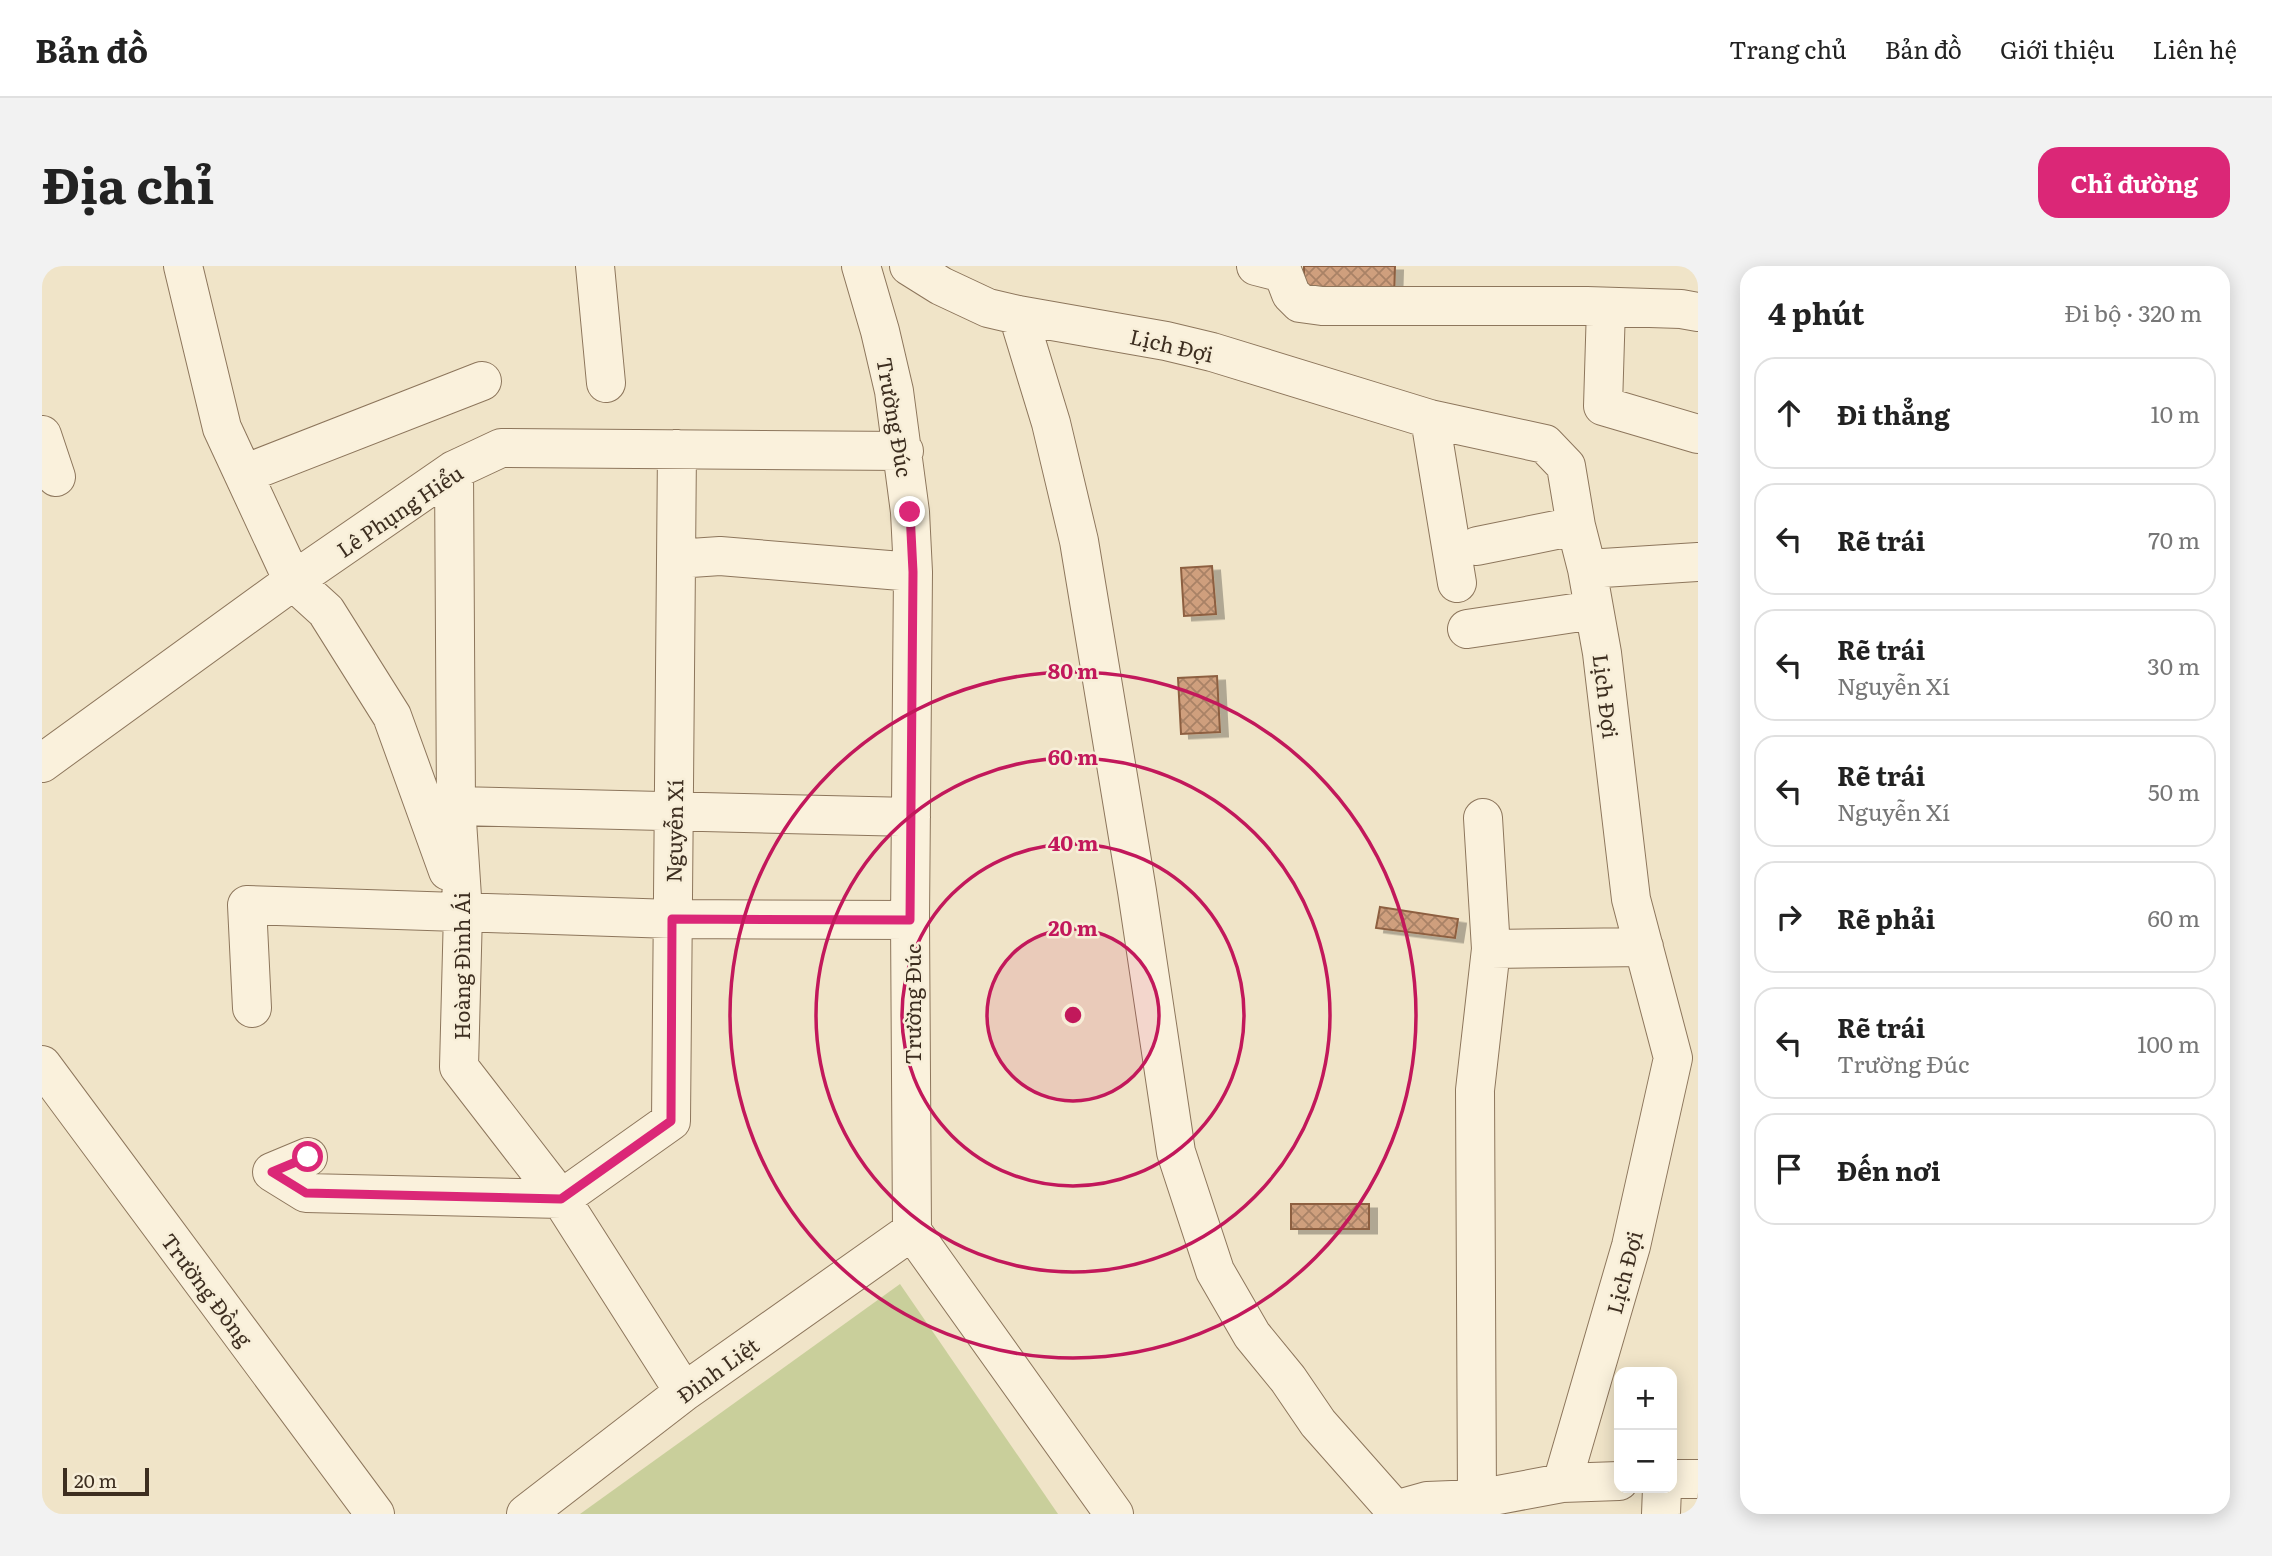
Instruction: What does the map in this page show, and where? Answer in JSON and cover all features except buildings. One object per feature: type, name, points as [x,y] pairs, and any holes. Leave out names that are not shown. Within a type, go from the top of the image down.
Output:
[{"type":"street","points":[[183,266],[222,428],[293,581],[326,611],[392,716],[463,912]]},
{"type":"street","points":[[596,266],[606,383]]},
{"type":"street","name":"Trường Đúc","points":[[861,266],[886,355],[904,451],[913,572],[910,920],[912,1231]]},
{"type":"street","name":"Lịch Đợi","points":[[909,266],[964,298],[1018,315],[1121,331],[1201,349],[1430,419],[1545,444],[1566,467],[1603,667],[1631,899],[1673,1058],[1631,1246],[1562,1483]]},
{"type":"street","points":[[1256,266],[1283,273],[1291,294],[1300,303],[1322,306],[1606,307],[1698,312]]},
{"type":"street","points":[[1606,307],[1603,406],[1698,434]]},
{"type":"street","points":[[1018,315],[1052,423],[1079,541],[1137,891],[1176,1152],[1215,1271],[1252,1335],[1288,1379],[1318,1423],[1395,1512],[1427,1502],[1477,1499],[1562,1483],[1614,1481]]},
{"type":"street","points":[[244,474],[482,381]]},
{"type":"street","points":[[1430,419],[1457,583]]},
{"type":"street","points":[[42,435],[55,477]]},
{"type":"street","name":"Lê Phụng Hiểu","points":[[42,763],[293,581],[454,470],[501,449],[904,451]]},
{"type":"street","name":"Nguyễn Xí","points":[[561,1199],[671,1121],[677,449]]},
{"type":"street","name":"Hoàng Đình Ái","points":[[454,470],[456,806],[463,912],[459,1068],[561,1199],[684,1392]]},
{"type":"street","points":[[1477,546],[1576,526]]},
{"type":"street","points":[[676,559],[720,556],[913,572]]},
{"type":"street","points":[[1587,569],[1698,562]]},
{"type":"street","points":[[1467,629],[1594,610]]},
{"type":"street","points":[[456,806],[911,817]]},
{"type":"street","points":[[1477,1499],[1475,1090],[1491,949],[1483,818]]},
{"type":"street","points":[[252,1008],[247,905],[672,919],[910,920]]},
{"type":"street","points":[[1491,949],[1644,947]]},
{"type":"street","name":"Trường Đồng","points":[[42,1065],[375,1514]]},
{"type":"street","points":[[308,1157],[272,1172],[306,1193],[561,1199]]},
{"type":"street","points":[[912,1231],[1114,1514]]},
{"type":"street","name":"Đinh Liệt","points":[[526,1514],[684,1392],[912,1231]]},
{"type":"street","points":[[1677,1479],[1698,1479]]},
{"type":"street","points":[[1661,1514],[1662,1493]]},
{"type":"green space","points":[[900,1284],[1058,1514],[580,1514]]},
{"type":"route","points":[[308,1157],[272,1172],[306,1193],[561,1199],[671,1121],[672,919],[910,920],[913,572],[910,512]]}]
